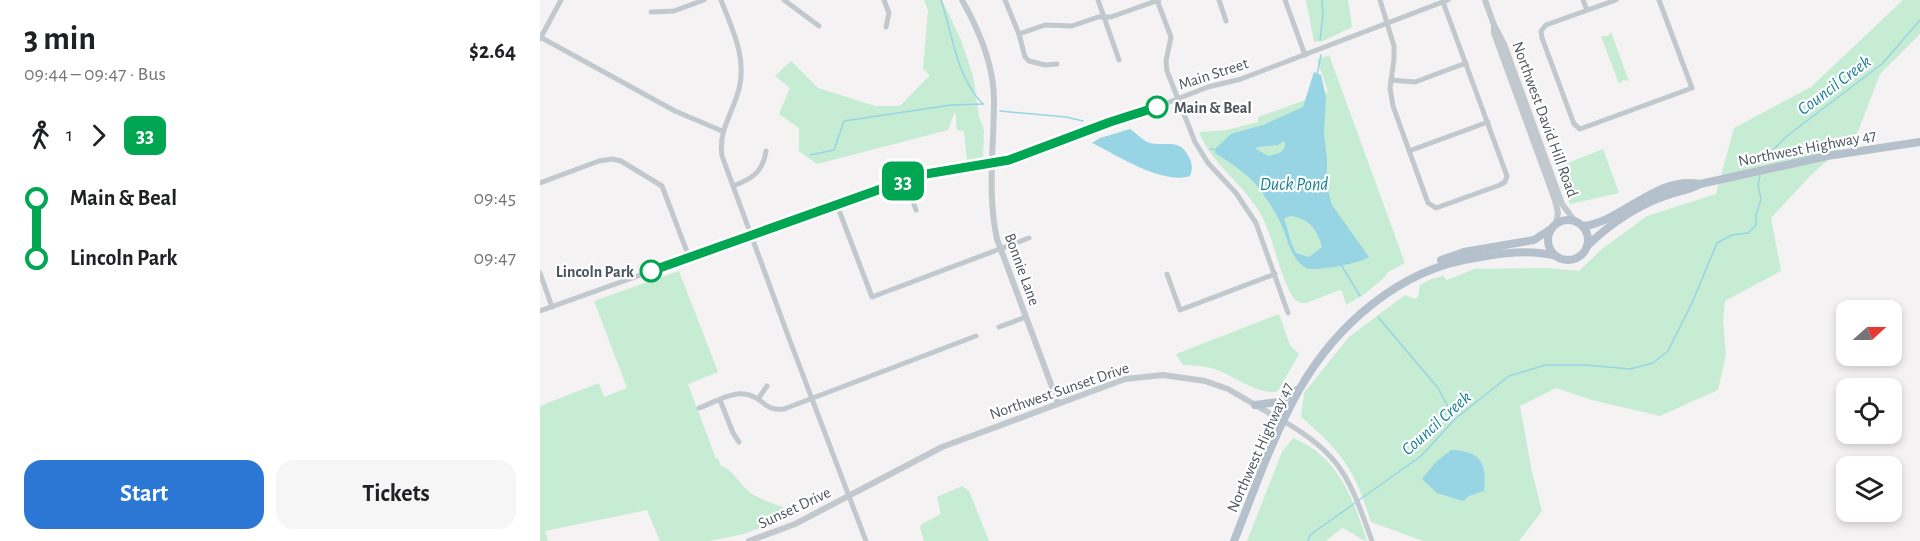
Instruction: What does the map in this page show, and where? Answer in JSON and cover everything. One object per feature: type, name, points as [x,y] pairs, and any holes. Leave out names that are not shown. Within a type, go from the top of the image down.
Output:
[{"type":"main road","name":"Northwest Highway 47","points":[[1587,246],[1598,235],[1633,211],[1700,184],[1827,156],[1920,142]]},
{"type":"main road","name":"Northwest Highway 47","points":[[1583,226],[1604,221],[1636,201],[1663,190],[1692,182],[1700,184]]},
{"type":"main road","points":[[1568,219],[1574,220],[1583,226],[1588,235],[1587,246],[1584,252],[1574,259],[1562,259],[1556,256],[1548,240],[1554,226],[1568,219]]},
{"type":"main road","name":"Northwest Highway 47","points":[[1421,273],[1424,268],[1464,252],[1534,240],[1554,226]]},
{"type":"main road","name":"Northwest Highway 47","points":[[1234,541],[1283,421],[1300,388],[1323,355],[1351,324],[1382,297],[1421,273],[1448,263],[1487,256],[1538,252],[1556,256]]},
{"type":"main road","points":[[1255,405],[1278,402],[1300,388]]},
{"type":"street","points":[[561,0],[540,38],[675,111],[722,131]]},
{"type":"street","points":[[651,12],[674,11],[704,0]]},
{"type":"street","points":[[721,0],[740,49],[742,62],[739,92],[722,131],[722,156],[866,541]]},
{"type":"street","points":[[784,0],[819,26]]},
{"type":"street","points":[[884,0],[889,13],[886,27]]},
{"type":"street","name":"Bonnie Lane","points":[[962,0],[981,42],[991,77],[994,100],[992,164],[994,222],[1001,250],[1058,404]]},
{"type":"street","points":[[1005,0],[1019,33],[1025,57],[1029,61],[1045,65],[1057,64]]},
{"type":"street","points":[[1098,0],[1119,60]]},
{"type":"street","points":[[1019,33],[1044,25],[1072,26],[1111,17],[1158,0],[1170,37],[1166,65],[1195,142],[1208,163],[1236,193],[1256,223],[1288,313]]},
{"type":"street","points":[[1219,0],[1226,21]]},
{"type":"street","points":[[1285,0],[1305,55]]},
{"type":"street","points":[[1380,0],[1395,56],[1391,80],[1393,106],[1428,202],[1433,207],[1440,208],[1500,186],[1506,180],[1507,175],[1446,1]]},
{"type":"street","name":"Northwest David Hill Road","points":[[1485,0],[1504,44],[1562,204],[1574,220]]},
{"type":"street","points":[[1583,0],[1587,10]]},
{"type":"street","points":[[1616,0],[1546,25],[1541,32],[1576,128],[1584,129],[1692,88],[1659,0]]},
{"type":"street","name":"Main Street","points":[[540,311],[905,180],[929,173],[992,164],[1025,155],[1208,87],[1242,80],[1446,1]]},
{"type":"street","name":"Northwest David Hill Road","points":[[1494,25],[1494,33],[1555,200],[1558,213],[1554,226]]},
{"type":"street","points":[[1391,80],[1415,82],[1466,63]]},
{"type":"street","points":[[1409,151],[1488,122]]},
{"type":"street","points":[[733,186],[758,173],[764,163],[766,151]]},
{"type":"street","points":[[540,183],[599,160],[621,161],[662,186],[689,257]]},
{"type":"street","points":[[905,180],[916,210]]},
{"type":"street","points":[[837,205],[872,297],[1029,238]]},
{"type":"street","points":[[540,273],[552,307]]},
{"type":"street","points":[[1167,274],[1180,310],[1275,274]]},
{"type":"street","points":[[999,327],[1026,317]]},
{"type":"street","points":[[699,408],[743,394],[758,399],[766,406],[777,410],[975,336]]},
{"type":"street","name":"Northwest Sunset Drive","points":[[849,495],[942,447],[1118,381],[1141,376],[1163,375],[1194,378],[1216,385],[1283,421]]},
{"type":"street","points":[[758,399],[767,386]]},
{"type":"street","points":[[720,400],[739,442]]},
{"type":"street","points":[[1283,421],[1311,437],[1341,467],[1354,492],[1372,541]]},
{"type":"street","name":"Sunset Drive","points":[[749,541],[795,524],[849,495]]},
{"type":"green space","points":[[924,0],[942,0],[961,40],[973,76],[979,116],[984,130],[983,158],[967,160],[964,131],[957,130],[955,111],[948,130],[817,164],[799,151],[799,128],[779,114],[790,88],[775,76],[791,61],[818,88],[875,106],[900,106],[930,75],[923,69],[928,10]]},
{"type":"green space","points":[[1306,0],[1348,0],[1352,27],[1323,41],[1314,42]]},
{"type":"green space","points":[[1903,0],[1920,0],[1920,34],[1880,74],[1857,134],[1811,175],[1771,218],[1781,271],[1725,301],[1723,321],[1726,355],[1718,390],[1660,416],[1592,400],[1556,388],[1520,406],[1542,511],[1519,541],[1423,541],[1371,522],[1353,475],[1345,463],[1327,441],[1301,417],[1304,393],[1349,337],[1405,295],[1414,299],[1418,297],[1420,285],[1431,279],[1443,276],[1447,280],[1474,269],[1548,268],[1579,271],[1602,249],[1647,216],[1716,194],[1734,128],[1811,87]]},
{"type":"green space","points":[[1611,32],[1629,81],[1624,80],[1619,84],[1601,36],[1608,36]]},
{"type":"green space","points":[[1329,55],[1405,263],[1386,273],[1387,275],[1366,293],[1346,305],[1340,290],[1306,303],[1294,299],[1260,213],[1245,192],[1212,155],[1199,132],[1227,130],[1258,122],[1258,117],[1328,92],[1317,60]]},
{"type":"green space","points":[[1603,149],[1619,193],[1570,204],[1558,167]]},
{"type":"green space","name":"Lincoln Park","points":[[679,271],[718,372],[688,384],[716,459],[718,458],[721,466],[731,472],[753,494],[783,507],[788,517],[744,534],[709,541],[660,541],[647,510],[545,531],[548,541],[540,541],[540,406],[599,383],[604,397],[627,388],[594,301]]},
{"type":"green space","points":[[1279,314],[1290,345],[1299,354],[1278,391],[1262,391],[1211,368],[1183,365],[1176,354]]},
{"type":"green space","points":[[1293,438],[1322,456],[1342,480],[1356,509],[1367,541],[1342,528],[1326,541],[1247,541],[1282,452]]},
{"type":"green space","points":[[962,486],[969,491],[989,541],[924,541],[920,527],[941,514],[937,497]]},
{"type":"water","name":"Duck Pond","points":[[1314,72],[1321,75],[1326,97],[1324,133],[1327,186],[1332,205],[1369,257],[1365,259],[1328,268],[1306,268],[1293,254],[1279,220],[1257,185],[1215,153],[1216,148],[1231,134],[1263,125],[1303,107]],"holes":[[[1285,142],[1284,149],[1275,155],[1268,156],[1256,149]],[[1291,216],[1308,222],[1318,236],[1322,247],[1309,257],[1296,253],[1292,245],[1284,218]]]},
{"type":"water","points":[[1130,129],[1150,143],[1172,144],[1181,147],[1191,162],[1190,176],[1179,178],[1153,173],[1092,143],[1100,138]]},
{"type":"water","points":[[1451,450],[1469,453],[1480,460],[1484,473],[1484,491],[1469,496],[1463,501],[1437,493],[1422,479],[1436,462]]},
{"type":"waterway","points":[[941,0],[961,68],[974,93],[983,104]]},
{"type":"waterway","points":[[1320,40],[1322,0]]},
{"type":"waterway","name":"Council Creek","points":[[1758,165],[1787,136],[1883,63],[1920,20]]},
{"type":"waterway","points":[[1317,75],[1321,55]]},
{"type":"waterway","points":[[810,155],[834,150],[844,121],[951,105],[983,104]]},
{"type":"waterway","points":[[1000,111],[1066,117],[1083,121]]},
{"type":"waterway","points":[[1210,149],[1217,150]]},
{"type":"waterway","name":"Council Creek","points":[[1359,500],[1421,456],[1455,419],[1509,376],[1545,365],[1586,365],[1630,369],[1653,363],[1668,351],[1692,303],[1717,243],[1732,235],[1748,233],[1756,225],[1756,215],[1761,199],[1758,185],[1760,175]]},
{"type":"waterway","points":[[1340,263],[1360,296]]},
{"type":"waterway","points":[[1378,317],[1438,388],[1454,418]]},
{"type":"waterway","name":"Council Creek","points":[[1308,541],[1310,535],[1355,503]]},
{"type":"bus line","name":"33","points":[[651,271],[920,175],[1009,160],[1157,107]]},
{"type":"place","name":"Main & Beal","points":[[1157,107]]},
{"type":"place","name":"Lincoln Park","points":[[651,271]]}]
